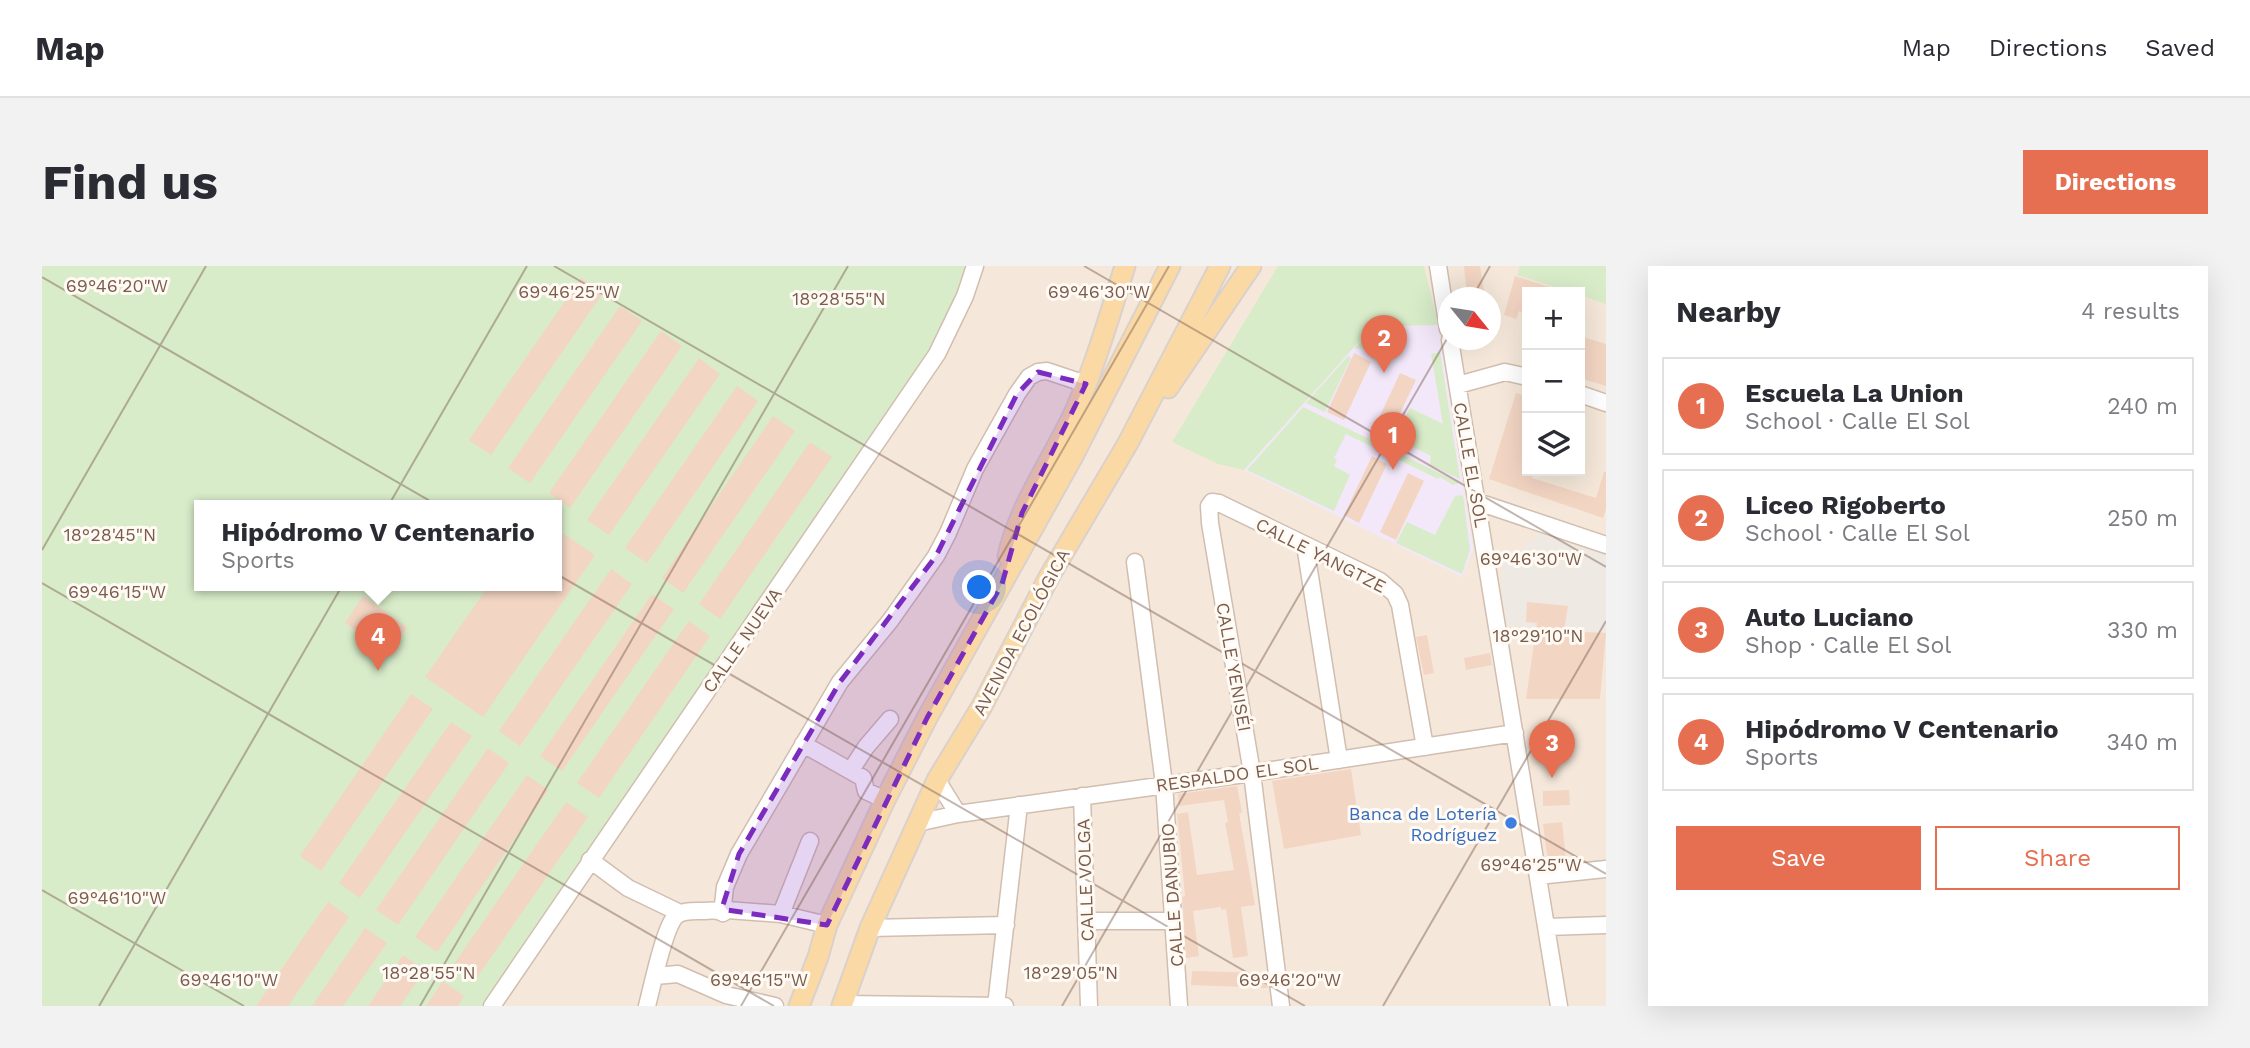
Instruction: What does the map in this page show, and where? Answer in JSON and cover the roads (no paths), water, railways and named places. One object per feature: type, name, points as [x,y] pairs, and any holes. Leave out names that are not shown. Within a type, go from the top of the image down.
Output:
[{"type":"main road","points":[[1002,584],[1022,513],[1075,411],[1125,266]]},
{"type":"main road","points":[[799,1006],[827,925],[926,718],[1106,394],[1170,266]]},
{"type":"main road","name":"AVENIDA ECOLÓGICA","points":[[842,1005],[870,928],[937,780],[982,706],[1049,577],[1128,443],[1220,266]]},
{"type":"main road","points":[[1128,443],[1251,266]]},
{"type":"street","name":"CALLE NUEVA","points":[[492,1006],[937,354],[965,296],[975,266]]},
{"type":"street","points":[[1438,266],[1441,287]]},
{"type":"street","name":"CALLE EL SOL","points":[[1452,350],[1559,1006]]},
{"type":"street","points":[[723,909],[727,879],[738,854],[840,682],[890,621],[936,556],[981,459],[1017,394],[1030,377],[1038,372],[1047,371],[1086,384]]},
{"type":"street","points":[[1458,385],[1505,372],[1522,376]]},
{"type":"street","points":[[1585,396],[1606,403]]},
{"type":"street","name":"CALLE YENISÉI","points":[[1219,503],[1212,502],[1209,506],[1210,523],[1252,773],[1281,1006]]},
{"type":"street","points":[[1478,502],[1606,545]]},
{"type":"street","name":"CALLE YANGTZE","points":[[1219,503],[1380,581],[1395,594],[1400,605],[1425,747]]},
{"type":"street","points":[[1304,545],[1339,760]]},
{"type":"street","name":"CALLE DANUBIO","points":[[1135,562],[1164,784],[1180,1006]]},
{"type":"street","points":[[851,770],[890,719]]},
{"type":"street","name":"RESPALDO EL SOL","points":[[917,823],[958,814],[1515,733]]},
{"type":"street","points":[[803,744],[851,770],[864,779],[866,790],[885,800]]},
{"type":"street","points":[[937,780],[958,814]]},
{"type":"street","name":"CALLE VOLGA","points":[[1082,796],[1089,1006]]},
{"type":"street","points":[[996,1006],[1019,805]]},
{"type":"street","points":[[781,914],[810,841]]},
{"type":"street","points":[[590,860],[628,888],[680,913],[723,909],[781,914],[827,925]]},
{"type":"street","points":[[1538,876],[1606,869]]},
{"type":"street","points":[[647,1006],[671,923],[680,913]]},
{"type":"street","points":[[1087,921],[1173,921]]},
{"type":"street","points":[[870,928],[1006,925]]},
{"type":"street","points":[[1547,927],[1606,925]]},
{"type":"street","points":[[655,976],[678,974],[726,995],[775,1006]]},
{"type":"street","points":[[842,1005],[1007,1006]]},
{"type":"place","name":"Liceo Rigoberto","points":[[1384,373]]},
{"type":"place","name":"Escuela La Union","points":[[1393,470]]},
{"type":"place","name":"Hipódromo V Centenario","points":[[378,671]]},
{"type":"place","name":"Auto Luciano","points":[[1552,778]]},
{"type":"place","name":"Banca de Lotería Rodríguez","points":[[1511,823]]}]
